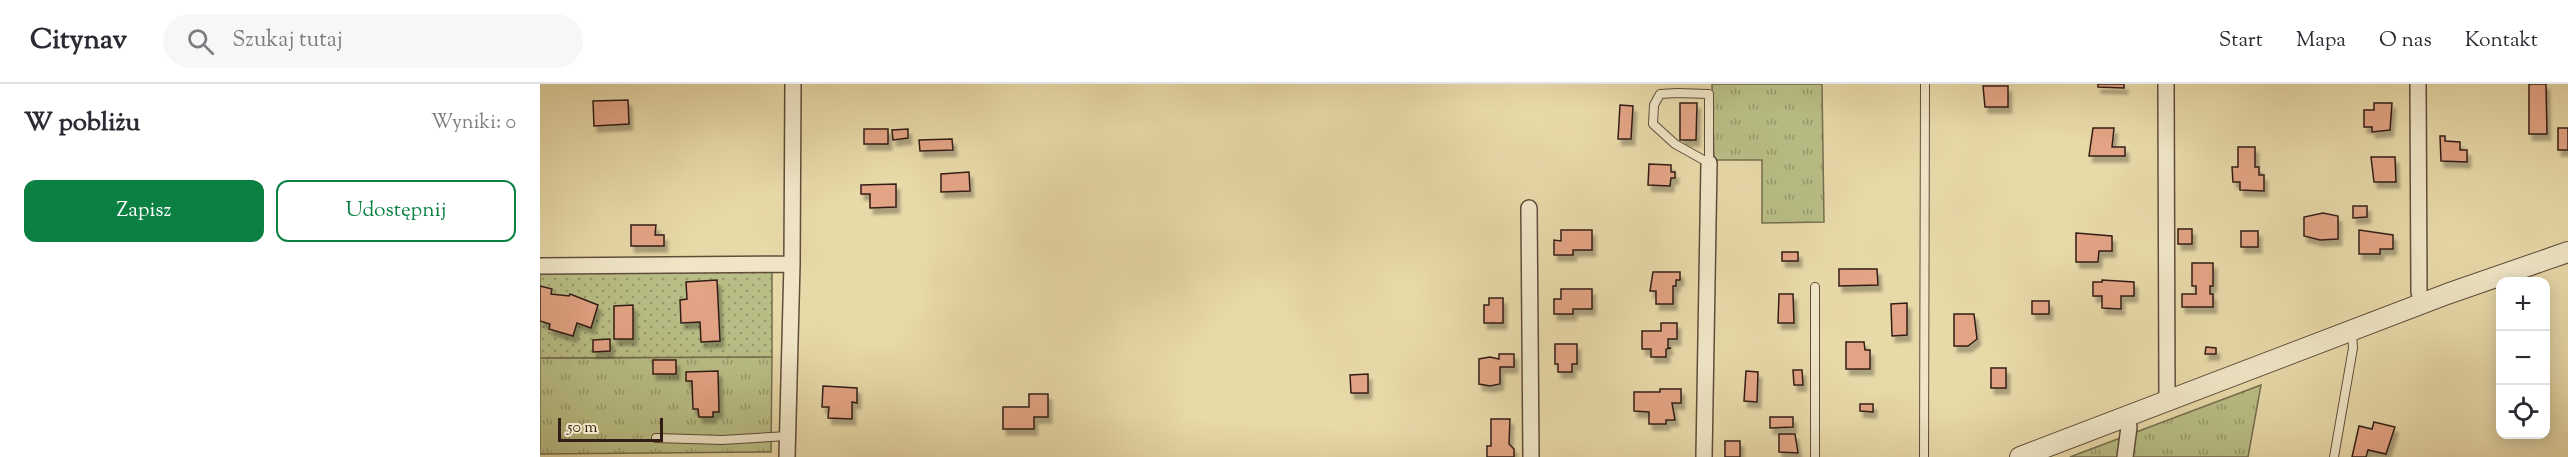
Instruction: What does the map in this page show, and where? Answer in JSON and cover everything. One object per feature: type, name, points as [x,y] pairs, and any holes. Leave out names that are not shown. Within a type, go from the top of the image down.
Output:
[{"type":"street","points":[[787,457],[794,84]]},
{"type":"street","points":[[2166,84],[2167,401]]},
{"type":"street","points":[[2418,84],[2419,292],[2422,304]]},
{"type":"street","points":[[1704,457],[1709,164]]},
{"type":"street","points":[[1529,208],[1531,457]]},
{"type":"street","points":[[2020,457],[2422,304],[2568,252]]},
{"type":"street","points":[[540,266],[792,264]]},
{"type":"street","points":[[2125,457],[2129,427],[2127,416]]},
{"type":"lane","points":[[1924,457],[1925,84]]},
{"type":"lane","points":[[1660,94],[1709,94],[1709,164],[1675,144],[1653,124],[1654,105],[1660,94]]},
{"type":"lane","points":[[1815,287],[1815,457]]},
{"type":"lane","points":[[2334,457],[2354,348],[2351,331]]},
{"type":"lane","points":[[656,438],[722,440],[787,436]]},
{"type":"green space","points":[[1712,84],[1822,84],[1824,222],[1762,223],[1762,160],[1714,160]]},
{"type":"green space","points":[[540,272],[772,272],[772,357],[540,358]]},
{"type":"green space","points":[[772,357],[771,452],[540,454],[540,358]]},
{"type":"green space","points":[[2261,385],[2248,457],[2070,457]]},
{"type":"building","points":[[2098,84],[2124,84],[2124,88],[2098,87]]},
{"type":"building","points":[[2529,84],[2546,84],[2547,134],[2529,134]]},
{"type":"building","points":[[1983,86],[2008,86],[2008,107],[1985,107]]},
{"type":"building","points":[[628,100],[629,124],[594,126],[593,101]]},
{"type":"building","points":[[1680,103],[1697,103],[1696,140],[1680,140]]},
{"type":"building","points":[[2374,103],[2392,103],[2390,130],[2372,132],[2372,127],[2364,127],[2364,110],[2374,110]]},
{"type":"building","points":[[1620,105],[1633,106],[1631,139],[1618,139]]},
{"type":"building","points":[[2093,128],[2114,128],[2112,147],[2125,147],[2125,156],[2089,156]]},
{"type":"building","points":[[2558,128],[2568,128],[2568,150],[2558,150]]},
{"type":"building","points":[[864,129],[888,129],[888,144],[864,144]]},
{"type":"building","points":[[908,129],[908,138],[893,140],[892,130]]},
{"type":"building","points":[[2440,136],[2445,136],[2445,141],[2460,142],[2460,150],[2467,150],[2467,162],[2441,161]]},
{"type":"building","points":[[952,139],[953,150],[920,151],[919,140]]},
{"type":"building","points":[[2238,147],[2255,147],[2255,167],[2259,167],[2259,175],[2264,175],[2264,191],[2240,190],[2240,182],[2233,182],[2232,167],[2238,167]]},
{"type":"building","points":[[2371,157],[2395,157],[2396,182],[2374,182]]},
{"type":"building","points":[[1649,164],[1671,165],[1671,172],[1675,172],[1675,178],[1671,178],[1670,186],[1648,185]]},
{"type":"building","points":[[969,172],[970,191],[941,192],[941,174]]},
{"type":"building","points":[[896,184],[896,207],[870,208],[870,194],[861,194],[861,185]]},
{"type":"building","points":[[2353,206],[2367,206],[2367,217],[2353,218]]},
{"type":"building","points":[[2323,213],[2338,216],[2338,239],[2320,240],[2304,236],[2304,217]]},
{"type":"building","points":[[631,225],[656,225],[655,235],[664,235],[664,246],[631,246]]},
{"type":"building","points":[[2178,229],[2192,229],[2192,244],[2178,244]]},
{"type":"building","points":[[1561,230],[1592,230],[1592,250],[1573,250],[1573,255],[1554,255],[1554,240],[1561,241]]},
{"type":"building","points":[[2359,230],[2393,235],[2393,249],[2380,249],[2380,254],[2359,254]]},
{"type":"building","points":[[2241,231],[2258,231],[2258,247],[2241,247]]},
{"type":"building","points":[[2076,233],[2112,236],[2112,251],[2099,251],[2098,262],[2076,262]]},
{"type":"building","points":[[1782,252],[1798,252],[1798,261],[1782,261]]},
{"type":"building","points":[[2192,263],[2213,263],[2213,286],[2210,286],[2210,294],[2213,294],[2213,307],[2182,307],[2182,294],[2196,294],[2196,286],[2192,286]]},
{"type":"building","points":[[1839,269],[1877,269],[1878,285],[1839,286]]},
{"type":"building","points":[[1653,272],[1680,272],[1680,280],[1676,280],[1676,286],[1673,286],[1673,304],[1656,304],[1656,291],[1650,291]]},
{"type":"building","points":[[717,280],[720,341],[701,342],[700,322],[681,323],[680,300],[687,299],[686,282]]},
{"type":"building","points":[[2102,280],[2134,282],[2134,296],[2121,296],[2121,309],[2102,308],[2102,296],[2093,296],[2093,282],[2102,282]]},
{"type":"building","points":[[540,286],[552,289],[551,294],[569,296],[570,294],[598,305],[591,328],[577,323],[573,336],[549,329],[550,324],[540,321]]},
{"type":"building","points":[[1561,289],[1592,289],[1592,309],[1573,309],[1573,314],[1554,314],[1554,299],[1561,299]]},
{"type":"building","points":[[1779,294],[1793,294],[1794,323],[1778,323]]},
{"type":"building","points":[[1489,298],[1503,298],[1503,323],[1484,323],[1484,305],[1489,305]]},
{"type":"building","points":[[2032,301],[2049,301],[2049,314],[2032,314]]},
{"type":"building","points":[[1907,303],[1907,335],[1892,336],[1891,304]]},
{"type":"building","points":[[633,305],[633,339],[614,339],[614,306]]},
{"type":"building","points":[[1954,314],[1974,314],[1977,339],[1968,346],[1954,346]]},
{"type":"building","points":[[1661,323],[1677,323],[1677,339],[1668,339],[1668,348],[1671,348],[1666,349],[1666,357],[1651,357],[1651,349],[1642,349],[1642,331],[1661,331]]},
{"type":"building","points":[[610,339],[610,351],[593,352],[593,340]]},
{"type":"building","points":[[1846,342],[1864,342],[1865,350],[1870,350],[1870,369],[1846,369]]},
{"type":"building","points":[[1555,344],[1577,344],[1577,364],[1572,364],[1572,372],[1558,372],[1558,364],[1555,364]]},
{"type":"building","points":[[2206,347],[2216,348],[2216,354],[2205,354]]},
{"type":"building","points":[[1499,354],[1514,354],[1514,367],[1500,367],[1500,384],[1490,386],[1479,384],[1479,359],[1490,357],[1499,359]]},
{"type":"building","points":[[653,360],[676,360],[676,374],[653,374]]},
{"type":"building","points":[[1991,368],[2006,368],[2006,388],[1991,388]]},
{"type":"building","points":[[1793,370],[1802,370],[1803,385],[1794,385]]},
{"type":"building","points":[[718,371],[719,412],[713,412],[713,417],[699,417],[698,409],[693,409],[692,381],[686,381],[686,372]]},
{"type":"building","points":[[1746,371],[1758,372],[1757,402],[1744,401]]},
{"type":"building","points":[[1368,374],[1368,393],[1351,393],[1350,375]]},
{"type":"building","points":[[823,386],[857,388],[857,403],[852,402],[852,419],[828,418],[829,407],[822,407]]},
{"type":"building","points":[[1660,389],[1681,389],[1681,403],[1672,403],[1675,420],[1666,420],[1666,424],[1649,424],[1649,412],[1634,411],[1634,392],[1660,392]]},
{"type":"building","points":[[1029,394],[1048,394],[1048,417],[1034,417],[1034,429],[1003,429],[1003,407],[1029,407]]},
{"type":"building","points":[[1860,404],[1873,404],[1873,412],[1860,411]]},
{"type":"building","points":[[1770,417],[1793,417],[1793,427],[1770,428]]},
{"type":"building","points":[[1491,419],[1510,419],[1509,444],[1514,449],[1514,457],[1487,457],[1487,446],[1491,446]]},
{"type":"building","points":[[2374,422],[2395,427],[2386,454],[2368,450],[2366,457],[2352,457],[2359,426],[2372,429]]},
{"type":"building","points":[[1779,434],[1795,434],[1798,453],[1779,452]]},
{"type":"building","points":[[1725,441],[1740,441],[1740,457],[1725,457]]}]
